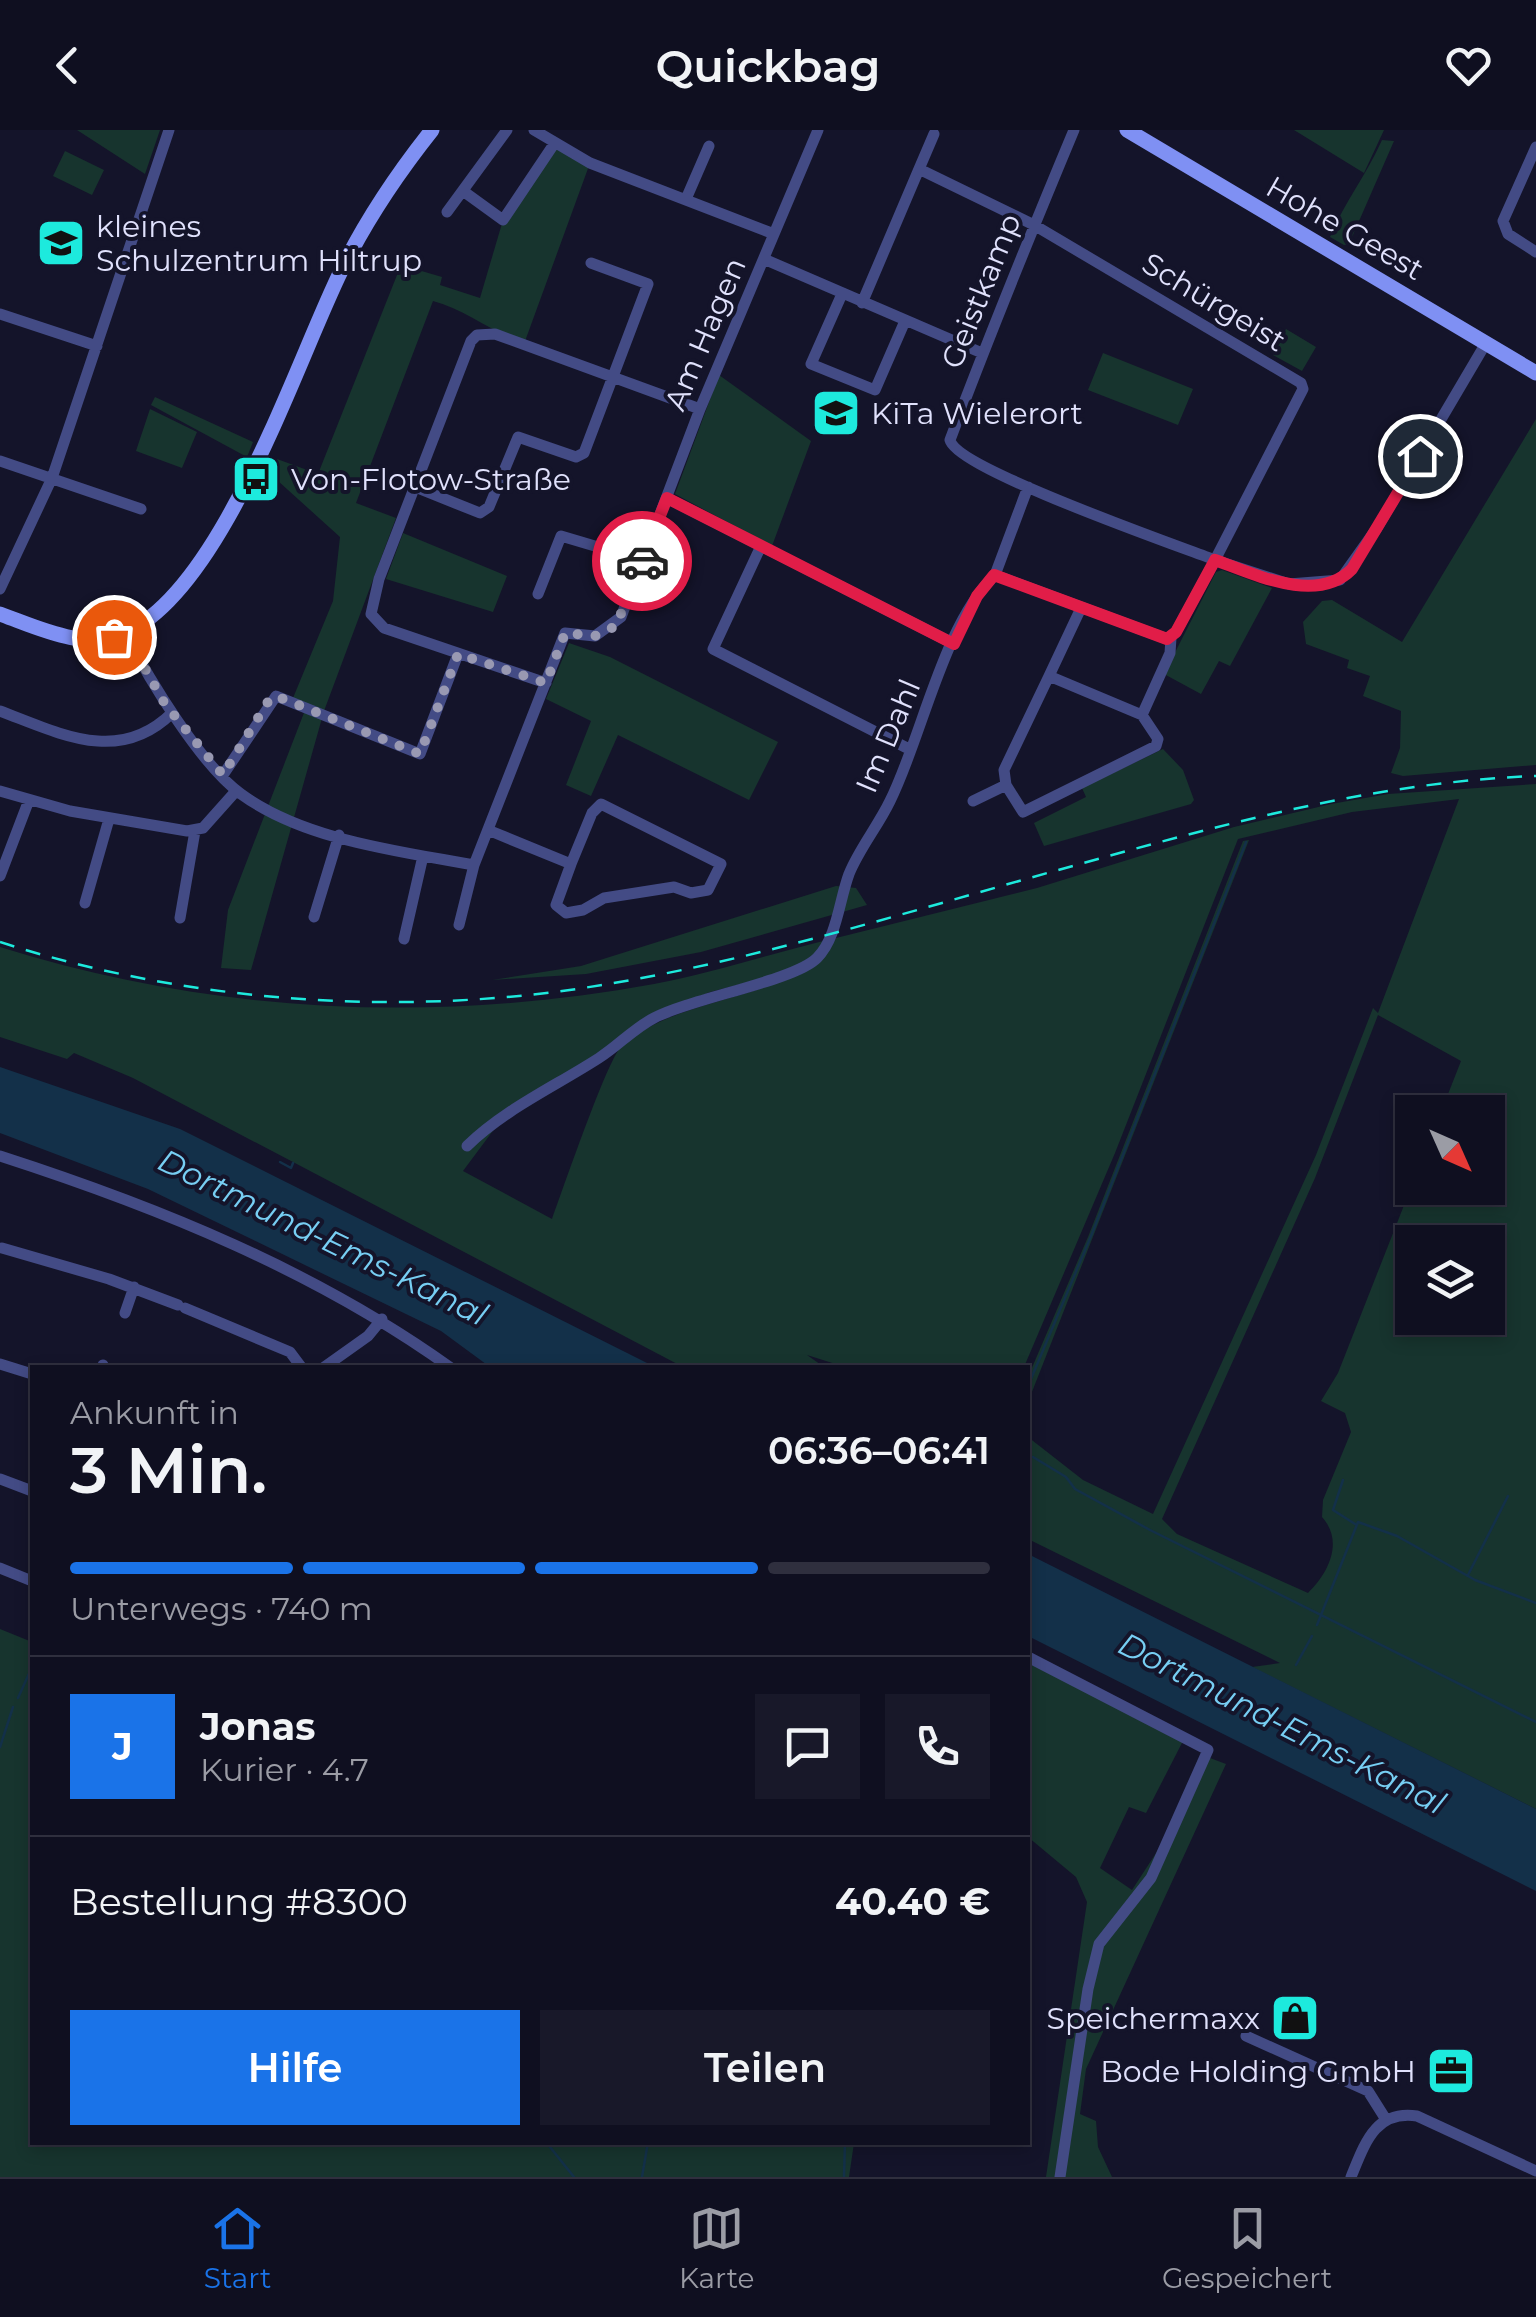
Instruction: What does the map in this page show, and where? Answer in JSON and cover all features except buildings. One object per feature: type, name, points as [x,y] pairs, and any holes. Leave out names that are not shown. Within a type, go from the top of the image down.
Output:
[{"type":"street","points":[[0,589],[52,478],[169,130]]},
{"type":"street","points":[[0,614],[79,640],[125,633],[167,601],[238,498],[268,443],[356,242],[395,178],[432,130]]},
{"type":"street","points":[[446,212],[507,130]]},
{"type":"street","points":[[534,130],[590,164],[774,234]]},
{"type":"street","name":"Am Hagen","points":[[459,925],[474,865],[565,633],[595,636],[616,626],[700,409],[818,130]]},
{"type":"street","name":"Geistkamp","points":[[1074,130],[982,354],[950,440],[952,447],[965,459],[1028,487],[1215,560]]},
{"type":"street","name":"Hohe Geest","points":[[1127,130],[1536,372]]},
{"type":"street","points":[[862,303],[934,134]]},
{"type":"street","points":[[463,191],[503,220],[554,144]]},
{"type":"street","points":[[686,199],[708,146]]},
{"type":"street","points":[[1536,147],[1503,221],[1508,234],[1536,252]]},
{"type":"street","points":[[918,169],[1034,225]]},
{"type":"street","name":"Schürgeist","points":[[1034,225],[1303,386],[1215,560]]},
{"type":"street","points":[[764,259],[982,354]]},
{"type":"street","points":[[415,488],[480,513],[485,511],[518,437],[580,456],[648,284],[591,262]]},
{"type":"street","points":[[842,294],[812,364],[827,371],[875,390],[905,321]]},
{"type":"street","points":[[0,314],[98,346]]},
{"type":"street","points":[[546,683],[384,628],[370,614],[379,578],[471,340],[477,335],[495,334],[700,409]]},
{"type":"street","points":[[1142,716],[1170,653],[1171,638],[1215,560],[1289,584],[1340,580],[1377,528],[1486,343]]},
{"type":"street","points":[[0,460],[141,509]]},
{"type":"street","points":[[1028,487],[994,575],[1171,638]]},
{"type":"street","points":[[667,498],[954,644]]},
{"type":"street","points":[[538,594],[561,536],[642,560]]},
{"type":"street","points":[[761,546],[713,648],[909,748]]},
{"type":"street","name":"Im Dahl","points":[[467,1146],[496,1120],[604,1054],[652,1018],[801,970],[815,960],[830,941],[852,868],[892,799],[909,748],[954,644],[977,596],[994,575]]},
{"type":"street","points":[[1049,676],[1142,716],[1158,739],[1156,746],[1022,812],[1006,785],[1004,770],[1081,608]]},
{"type":"street","points":[[125,633],[172,713],[236,790],[285,819],[423,856],[474,865]]},
{"type":"street","points":[[223,775],[269,700],[276,696],[420,754],[458,654]]},
{"type":"street","points":[[0,711],[54,730],[118,743],[137,740],[172,713]]},
{"type":"street","points":[[973,801],[1006,785]]},
{"type":"street","points":[[0,790],[109,819],[196,830],[214,818],[236,790]]},
{"type":"street","points":[[0,876],[28,800]]},
{"type":"street","points":[[600,804],[721,864],[708,890],[691,893],[674,887],[604,898],[583,910],[566,913],[556,905],[571,864],[592,813],[600,804]]},
{"type":"street","points":[[85,903],[109,819]]},
{"type":"street","points":[[180,918],[196,830]]},
{"type":"street","points":[[488,830],[571,864]]},
{"type":"street","points":[[314,917],[339,835]]},
{"type":"street","points":[[404,939],[423,856]]},
{"type":"street","points":[[0,1156],[214,1237],[382,1319],[448,1365]]},
{"type":"street","points":[[1,1249],[134,1287],[290,1352],[300,1365]]},
{"type":"street","points":[[124,1313],[134,1287]]},
{"type":"street","points":[[327,1365],[368,1336],[382,1319]]},
{"type":"street","points":[[0,1364],[30,1373]]},
{"type":"street","points":[[0,1479],[30,1490]]},
{"type":"street","points":[[0,1568],[30,1580]]},
{"type":"street","points":[[1030,1658],[1208,1750],[1151,1878],[1104,1934],[1096,1955],[1060,2177]]},
{"type":"street","points":[[1246,2036],[1368,2091],[1385,2118]]},
{"type":"street","points":[[1351,2177],[1363,2148],[1385,2118],[1400,2114],[1417,2116],[1536,2170]]},
{"type":"green space","points":[[77,130],[160,130],[145,174]]},
{"type":"green space","points":[[1294,130],[1384,130],[1364,173]]},
{"type":"green space","points":[[1382,140],[1394,141],[1349,244],[1344,245],[1330,237]]},
{"type":"green space","points":[[554,144],[590,163],[524,344],[433,301],[356,503],[396,518],[324,711],[251,970],[221,968],[228,910],[307,705],[293,698],[333,601],[340,537],[267,471],[277,459],[318,474],[401,265],[442,277],[440,285],[480,298],[503,220]]},
{"type":"green space","points":[[65,151],[104,170],[92,195],[53,176]]},
{"type":"green space","points":[[1286,329],[1316,347],[1302,371],[1273,355]]},
{"type":"green space","points":[[1103,353],[1193,389],[1178,425],[1088,390]]},
{"type":"green space","points":[[719,375],[811,441],[772,546],[675,494]]},
{"type":"green space","points":[[155,397],[253,442],[247,457],[151,405]]},
{"type":"green space","points":[[150,409],[197,432],[182,468],[136,451]]},
{"type":"green space","points":[[1536,419],[1536,765],[1403,776],[1391,773],[1400,748],[1401,711],[1363,696],[1370,676],[1347,668],[1349,660],[1306,644],[1303,622],[1322,601],[1332,600],[1402,642]]},
{"type":"green space","points":[[403,533],[507,576],[493,612],[386,579]]},
{"type":"green space","points":[[1222,570],[1272,588],[1230,666],[1219,661],[1201,694],[1164,674],[1216,572]]},
{"type":"green space","points":[[569,643],[610,657],[778,742],[749,800],[618,735],[591,796],[566,785],[591,721],[546,699]]},
{"type":"green space","points":[[1163,749],[1183,770],[1194,800],[1191,804],[1044,846],[1034,823],[1086,797],[1082,788]]},
{"type":"green space","points":[[1536,784],[1536,1809],[1252,1667],[1280,1663],[1030,1540],[1030,1439],[1083,1480],[1153,1514],[1316,1155],[1373,1008],[1378,1013],[1459,799],[1352,812],[1238,839],[1115,1153],[1025,1365],[839,1365],[807,1355],[821,1365],[679,1365],[133,1078],[74,1053],[67,1059],[0,1037],[0,947],[162,987],[243,999],[407,1008],[572,997],[654,984],[823,941],[821,948],[798,969],[710,992],[651,1016],[498,1124],[463,1171],[552,1219],[614,1057],[646,1029],[675,1015],[796,974],[819,959],[836,938],[1037,888],[1234,827],[1388,794]]},
{"type":"green space","points":[[1249,840],[1030,1397],[1030,1372],[1088,1237],[1243,841]]},
{"type":"green space","points":[[836,886],[856,888],[867,905],[701,952],[586,974],[492,980],[581,966]]},
{"type":"green space","points":[[0,1629],[30,1641],[30,2145],[854,2145],[849,2177],[0,2177]]},
{"type":"green space","points":[[1033,1664],[1183,1741],[1146,1813],[1129,1807],[1100,1868],[1132,1890],[1171,1830],[1202,1755],[1226,1764],[1086,2069],[1080,2114],[1096,2121],[1098,2147],[1112,2177],[1046,2177],[1087,1902],[1076,1877],[1030,1839]]},
{"type":"water","name":"Dortmund-Ems-Kanal","points":[[0,1067],[180,1129],[651,1365],[487,1365],[441,1331],[148,1189],[0,1133]]},
{"type":"water","name":"Dortmund-Ems-Kanal","points":[[1030,1555],[1536,1809],[1536,1891],[1030,1637]]},
{"type":"waterway","points":[[1030,1381],[1246,842]]},
{"type":"waterway","points":[[280,1162],[291,1168],[293,1163]]},
{"type":"waterway","points":[[1033,1457],[1066,1477],[1075,1489],[1150,1530],[1536,1722]]},
{"type":"waterway","points":[[1343,1480],[1333,1510],[1355,1524]]},
{"type":"waterway","points":[[1468,1575],[1508,1496]]},
{"type":"waterway","points":[[1317,1625],[1358,1522],[1397,1536],[1475,1580],[1536,1603]]},
{"type":"waterway","points":[[1296,1665],[1312,1636]]},
{"type":"waterway","points":[[18,1698],[30,1671]]},
{"type":"waterway","points":[[0,1747],[13,1707]]},
{"type":"waterway","points":[[548,2145],[574,2177]]},
{"type":"waterway","points":[[642,2177],[647,2145]]},
{"type":"waterway","points":[[844,2177],[845,2145]]},
{"type":"railway","points":[[0,942],[148,980],[224,992],[379,1002],[533,994],[664,974],[775,948],[1170,839],[1290,810],[1412,787],[1536,776]]},
{"type":"way so far","points":[[114,637],[125,633],[165,704],[223,775],[269,700],[276,696],[420,754],[458,654],[546,683],[565,633],[595,636],[616,626],[642,561]]},
{"type":"place","name":"kleines Schulzentrum Hiltrup","points":[[61,243]]},
{"type":"place","name":"KiTa Wielerort","points":[[836,413]]},
{"type":"place","name":"Von-Flotow-Straße","points":[[256,479]]},
{"type":"place","name":"Speichermaxx","points":[[1295,2018]]},
{"type":"place","name":"Bode Holding GmbH","points":[[1451,2071]]},
{"type":"route","points":[[642,561],[667,498],[954,644],[977,596],[994,575],[1167,639],[1176,632],[1215,560],[1289,584],[1340,580],[1352,569],[1420,456]]}]
